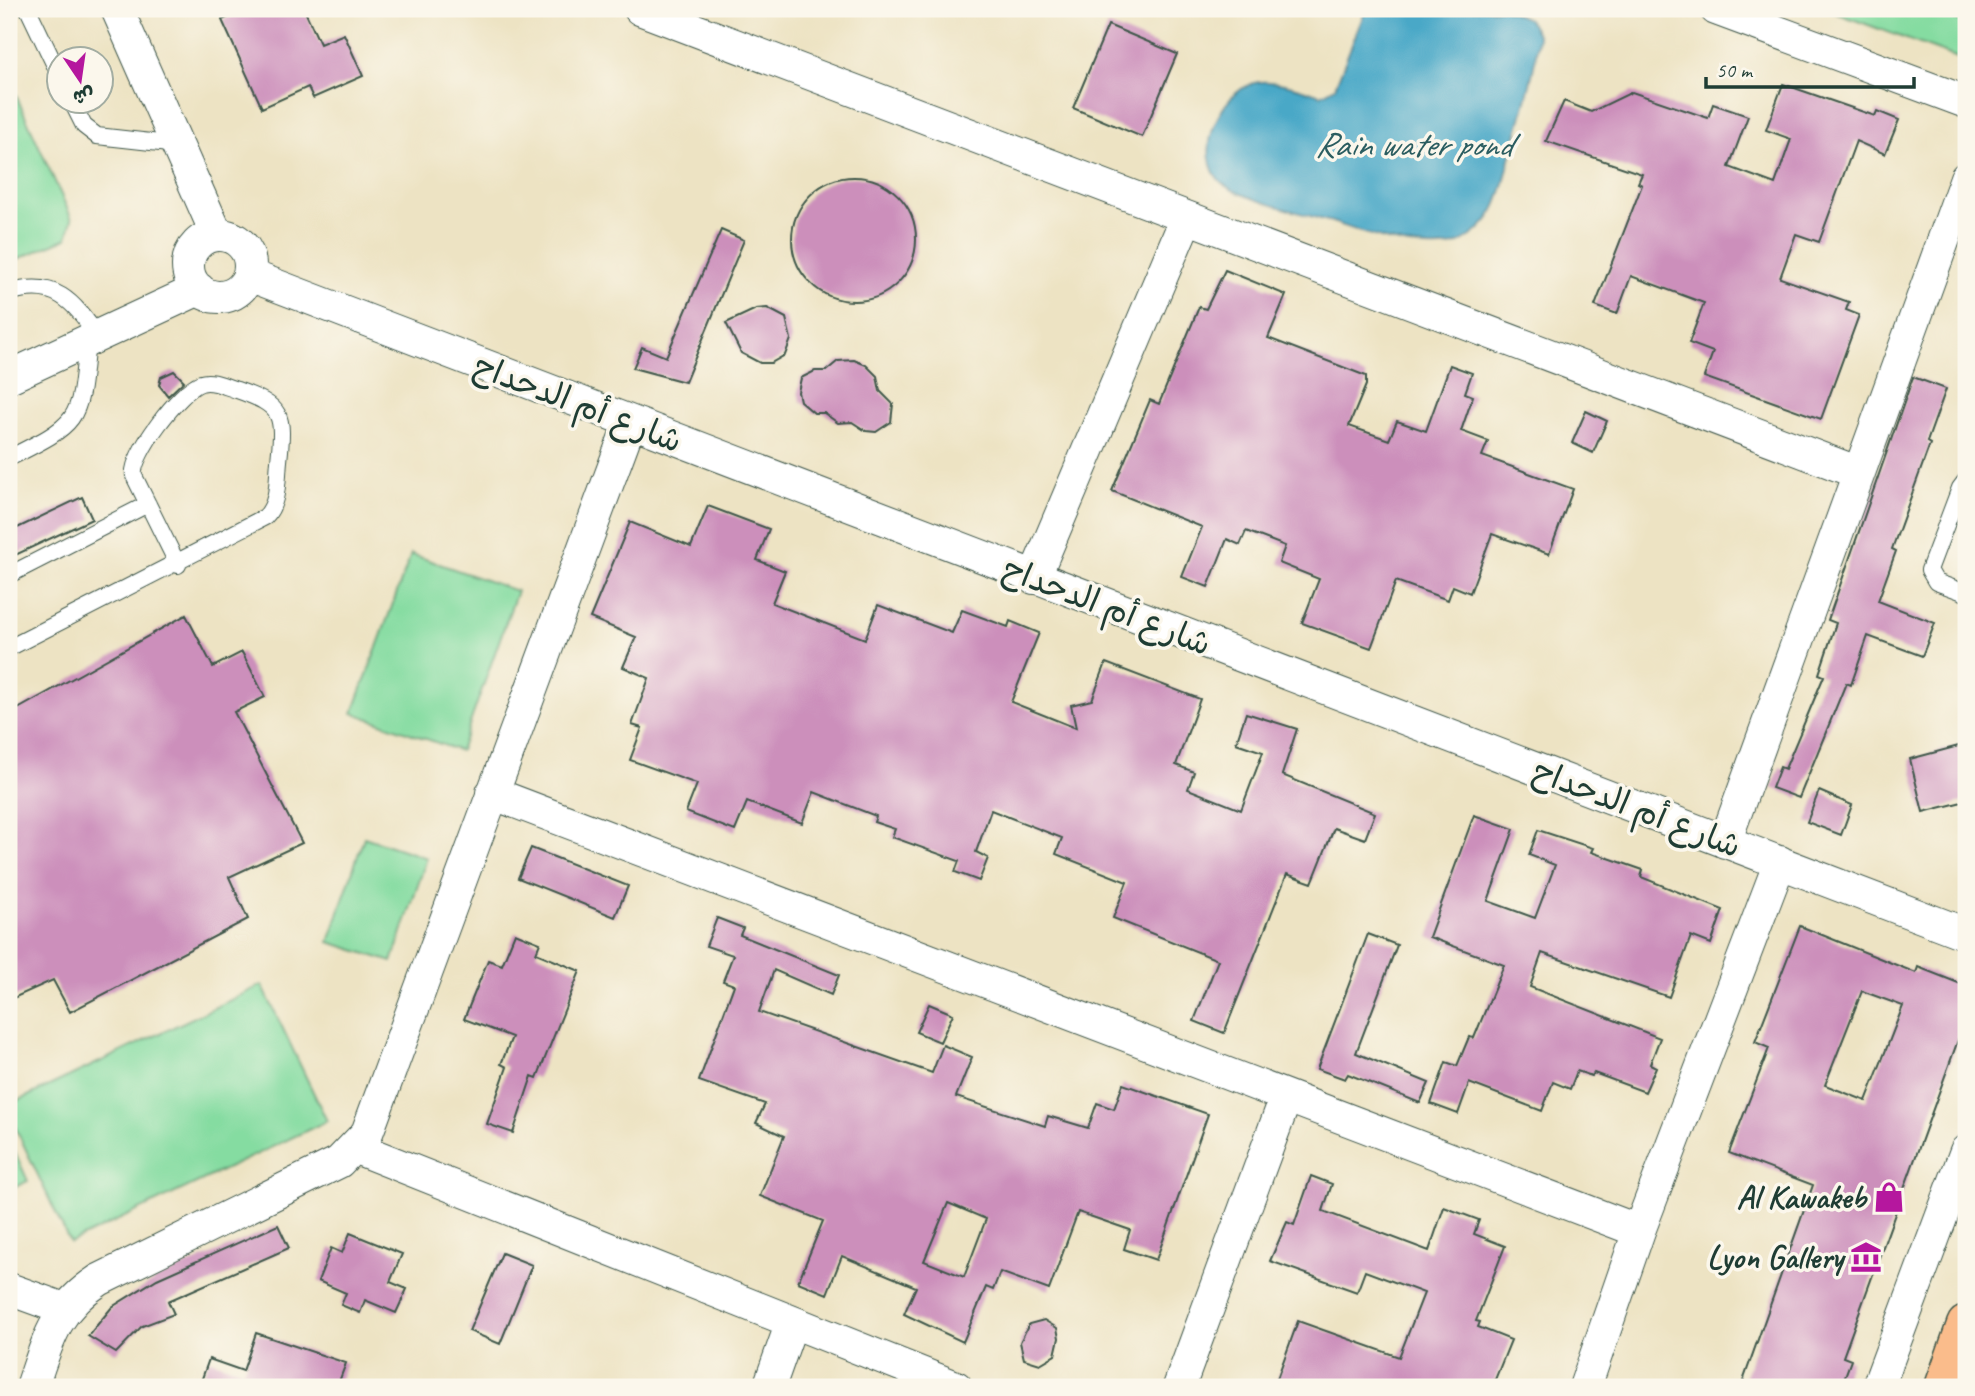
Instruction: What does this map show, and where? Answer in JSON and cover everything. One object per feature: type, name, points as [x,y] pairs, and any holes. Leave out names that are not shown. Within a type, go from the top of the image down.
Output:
[{"type":"main road","points":[[1944,1387],[1966,1325]]},
{"type":"street","points":[[117,9],[217,235]]},
{"type":"street","points":[[640,9],[1859,473]]},
{"type":"street","points":[[1716,9],[1966,102]]},
{"type":"street","points":[[1725,842],[1966,178]]},
{"type":"street","points":[[1034,578],[1186,219]]},
{"type":"street","points":[[217,235],[236,240],[244,247],[250,265],[249,275],[244,284],[228,295],[218,296],[200,289],[189,272],[192,251],[207,237],[217,235]]},
{"type":"street","name":"شارع أم الدحداح","points":[[249,275],[1966,934]]},
{"type":"street","points":[[9,377],[200,289]]},
{"type":"street","points":[[32,1387],[51,1334],[64,1309],[99,1280],[339,1162],[356,1148],[375,1113],[630,423]]},
{"type":"street","points":[[492,793],[1639,1231]]},
{"type":"street","points":[[1584,1387],[1639,1231],[1780,862]]},
{"type":"street","points":[[1179,1387],[1286,1097]]},
{"type":"street","points":[[356,1148],[956,1387]]},
{"type":"street","points":[[1878,1387],[1966,1151]]},
{"type":"street","points":[[9,1289],[64,1309]]},
{"type":"street","points":[[769,1387],[792,1322]]},
{"type":"lane","points":[[28,9],[46,47]]},
{"type":"lane","points":[[79,116],[84,126],[97,136],[178,145]]},
{"type":"lane","points":[[9,293],[24,289],[55,291],[69,299],[93,338],[74,416],[54,435],[9,458]]},
{"type":"lane","points":[[9,646],[177,565],[257,523],[271,511],[282,432],[276,408],[263,399],[215,383],[206,382],[191,388],[144,445],[135,460],[134,476],[177,565]]},
{"type":"lane","points":[[1966,480],[1960,488],[1929,570],[1936,582],[1966,593]]},
{"type":"lane","points":[[9,575],[148,505]]},
{"type":"green space","points":[[1825,9],[1927,9],[1966,23],[1966,61]]},
{"type":"green space","points":[[9,80],[72,219],[67,238],[9,263]]},
{"type":"green space","points":[[411,554],[517,591],[460,751],[353,713]]},
{"type":"green space","points":[[364,837],[427,858],[392,962],[329,942]]},
{"type":"green space","points":[[262,985],[327,1121],[70,1243],[9,1114],[9,1105]]},
{"type":"green space","points":[[9,1139],[28,1181],[9,1190]]},
{"type":"water","name":"Rain water pond","points":[[1366,9],[1504,9],[1528,19],[1538,36],[1531,81],[1500,197],[1491,216],[1481,227],[1456,244],[1435,247],[1405,244],[1274,206],[1230,189],[1213,171],[1210,142],[1214,126],[1230,99],[1242,89],[1262,82],[1288,85],[1321,95],[1335,87]]},
{"type":"building","points":[[248,9],[304,9],[320,44],[344,34],[363,76],[313,98],[308,87],[262,108],[222,20]]},
{"type":"building","points":[[1108,25],[1177,54],[1142,137],[1073,108]]},
{"type":"building","points":[[1783,84],[1875,116],[1877,111],[1899,120],[1885,154],[1856,141],[1819,242],[1796,234],[1780,278],[1849,302],[1846,310],[1859,315],[1821,419],[1704,377],[1713,352],[1689,343],[1704,303],[1631,276],[1617,314],[1595,306],[1642,185],[1638,183],[1642,174],[1546,141],[1564,101],[1591,112],[1632,92],[1708,118],[1713,104],[1748,116],[1729,167],[1775,184],[1791,139],[1766,130]]},
{"type":"building","points":[[854,177],[878,182],[898,195],[911,215],[916,239],[911,263],[898,283],[878,296],[854,301],[830,296],[810,283],[797,263],[792,239],[797,215],[810,195],[830,182]]},
{"type":"building","points":[[721,230],[744,240],[685,382],[633,368],[642,347],[666,357]]},
{"type":"building","points":[[1225,270],[1286,295],[1268,338],[1366,376],[1366,385],[1349,426],[1389,440],[1397,421],[1426,431],[1450,365],[1472,373],[1465,393],[1473,396],[1461,431],[1488,441],[1482,456],[1573,489],[1549,554],[1492,534],[1470,593],[1453,586],[1448,600],[1396,581],[1371,648],[1302,623],[1319,579],[1279,563],[1285,546],[1246,531],[1240,545],[1227,539],[1208,587],[1182,577],[1202,527],[1112,491],[1150,400],[1159,404],[1199,307],[1206,309]]},
{"type":"building","points":[[767,308],[786,318],[791,339],[785,355],[771,363],[760,363],[741,353],[726,323],[756,309]]},
{"type":"building","points":[[854,360],[866,365],[877,376],[880,391],[893,404],[891,422],[876,432],[866,431],[852,422],[838,423],[824,413],[814,413],[800,401],[798,392],[801,378],[815,371],[826,371],[838,361]]},
{"type":"building","points":[[174,371],[184,381],[168,396],[159,385],[161,377]]},
{"type":"building","points":[[1913,377],[1946,389],[1927,442],[1930,444],[1892,549],[1896,551],[1878,601],[1935,623],[1922,656],[1868,636],[1851,685],[1846,683],[1799,798],[1772,788],[1780,767],[1785,769],[1824,676],[1819,674],[1836,623],[1828,620]]},
{"type":"building","points":[[1586,411],[1607,421],[1593,453],[1572,443]]},
{"type":"building","points":[[82,497],[92,519],[9,558],[9,532]]},
{"type":"building","points":[[708,506],[769,529],[757,560],[785,571],[772,603],[865,639],[878,605],[952,633],[962,610],[1008,627],[1010,621],[1039,633],[1011,702],[1076,728],[1071,705],[1092,700],[1106,663],[1200,699],[1176,765],[1194,772],[1188,789],[1241,810],[1263,752],[1236,743],[1246,713],[1297,729],[1282,775],[1375,813],[1365,839],[1334,828],[1312,883],[1287,874],[1224,1033],[1194,1021],[1218,960],[1113,918],[1127,882],[1056,854],[1062,838],[991,810],[976,852],[988,858],[979,881],[955,872],[959,861],[892,837],[895,829],[874,822],[876,816],[814,792],[802,823],[747,802],[735,831],[686,812],[697,784],[630,760],[642,728],[632,725],[649,678],[623,667],[636,637],[590,618],[630,522],[691,547]]},
{"type":"building","points":[[186,615],[213,667],[242,652],[265,697],[234,712],[302,843],[229,877],[248,919],[70,1012],[53,980],[9,1000],[9,714]]},
{"type":"building","points":[[1966,744],[1966,801],[1923,812],[1910,759]]},
{"type":"building","points":[[1819,791],[1852,805],[1841,835],[1807,822]]},
{"type":"building","points":[[1474,815],[1514,829],[1488,901],[1535,918],[1555,865],[1529,855],[1538,830],[1593,848],[1591,852],[1643,870],[1641,877],[1723,910],[1711,944],[1691,936],[1669,997],[1542,953],[1530,987],[1660,1038],[1650,1064],[1656,1067],[1645,1092],[1594,1073],[1592,1076],[1577,1071],[1570,1089],[1553,1082],[1542,1111],[1469,1083],[1458,1114],[1431,1104],[1446,1062],[1457,1066],[1469,1037],[1474,1038],[1504,965],[1429,937]]},
{"type":"building","points":[[531,848],[628,886],[615,917],[518,878]]},
{"type":"building","points":[[717,918],[743,928],[740,935],[839,975],[831,995],[774,970],[759,1012],[932,1073],[943,1045],[972,1057],[956,1097],[1045,1126],[1048,1116],[1088,1128],[1097,1103],[1114,1109],[1123,1084],[1208,1114],[1156,1260],[1124,1249],[1130,1230],[1078,1212],[1049,1290],[1000,1272],[993,1290],[986,1287],[963,1342],[904,1314],[916,1287],[842,1256],[827,1294],[798,1282],[823,1221],[760,1196],[784,1136],[756,1123],[765,1104],[699,1081],[734,985],[723,981],[733,955],[706,946]],"holes":[[[948,1203],[986,1219],[964,1277],[924,1261]]]},
{"type":"building","points":[[1800,926],[1916,973],[1918,967],[1966,986],[1966,1018],[1843,1357],[1851,1360],[1841,1387],[1741,1387],[1813,1185],[1729,1153],[1769,1048],[1755,1042]],"holes":[[[1862,991],[1903,1006],[1866,1101],[1825,1085]]]},
{"type":"building","points":[[515,933],[540,943],[536,953],[580,971],[537,1078],[532,1076],[513,1133],[487,1124],[507,1067],[501,1064],[512,1037],[464,1019],[488,960],[502,965]]},
{"type":"building","points":[[1368,934],[1397,945],[1356,1053],[1429,1083],[1420,1103],[1348,1074],[1345,1079],[1317,1069]]},
{"type":"building","points":[[929,1004],[953,1014],[940,1042],[916,1032]]},
{"type":"building","points":[[1311,1176],[1332,1184],[1323,1211],[1429,1251],[1444,1207],[1479,1220],[1474,1234],[1505,1246],[1476,1321],[1480,1322],[1478,1327],[1511,1340],[1492,1387],[1274,1387],[1298,1321],[1399,1357],[1424,1293],[1365,1271],[1357,1292],[1270,1261],[1287,1222],[1294,1225]]},
{"type":"building","points":[[278,1225],[289,1248],[168,1301],[174,1314],[142,1326],[116,1353],[88,1336],[112,1307],[157,1279]]},
{"type":"building","points":[[350,1233],[402,1254],[390,1282],[407,1289],[396,1313],[365,1300],[360,1313],[341,1305],[346,1293],[318,1281],[331,1248],[342,1253]]},
{"type":"building","points":[[502,1253],[532,1265],[500,1344],[469,1331]]},
{"type":"building","points":[[1044,1320],[1057,1328],[1059,1338],[1055,1355],[1040,1364],[1024,1359],[1020,1342],[1029,1324]]},
{"type":"building","points":[[256,1333],[346,1363],[337,1387],[199,1387],[209,1359],[243,1371]]},
{"type":"place","name":"Al Kawakeb","points":[[1889,1197]]},
{"type":"place","name":"Lyon Gallery","points":[[1866,1257]]}]
